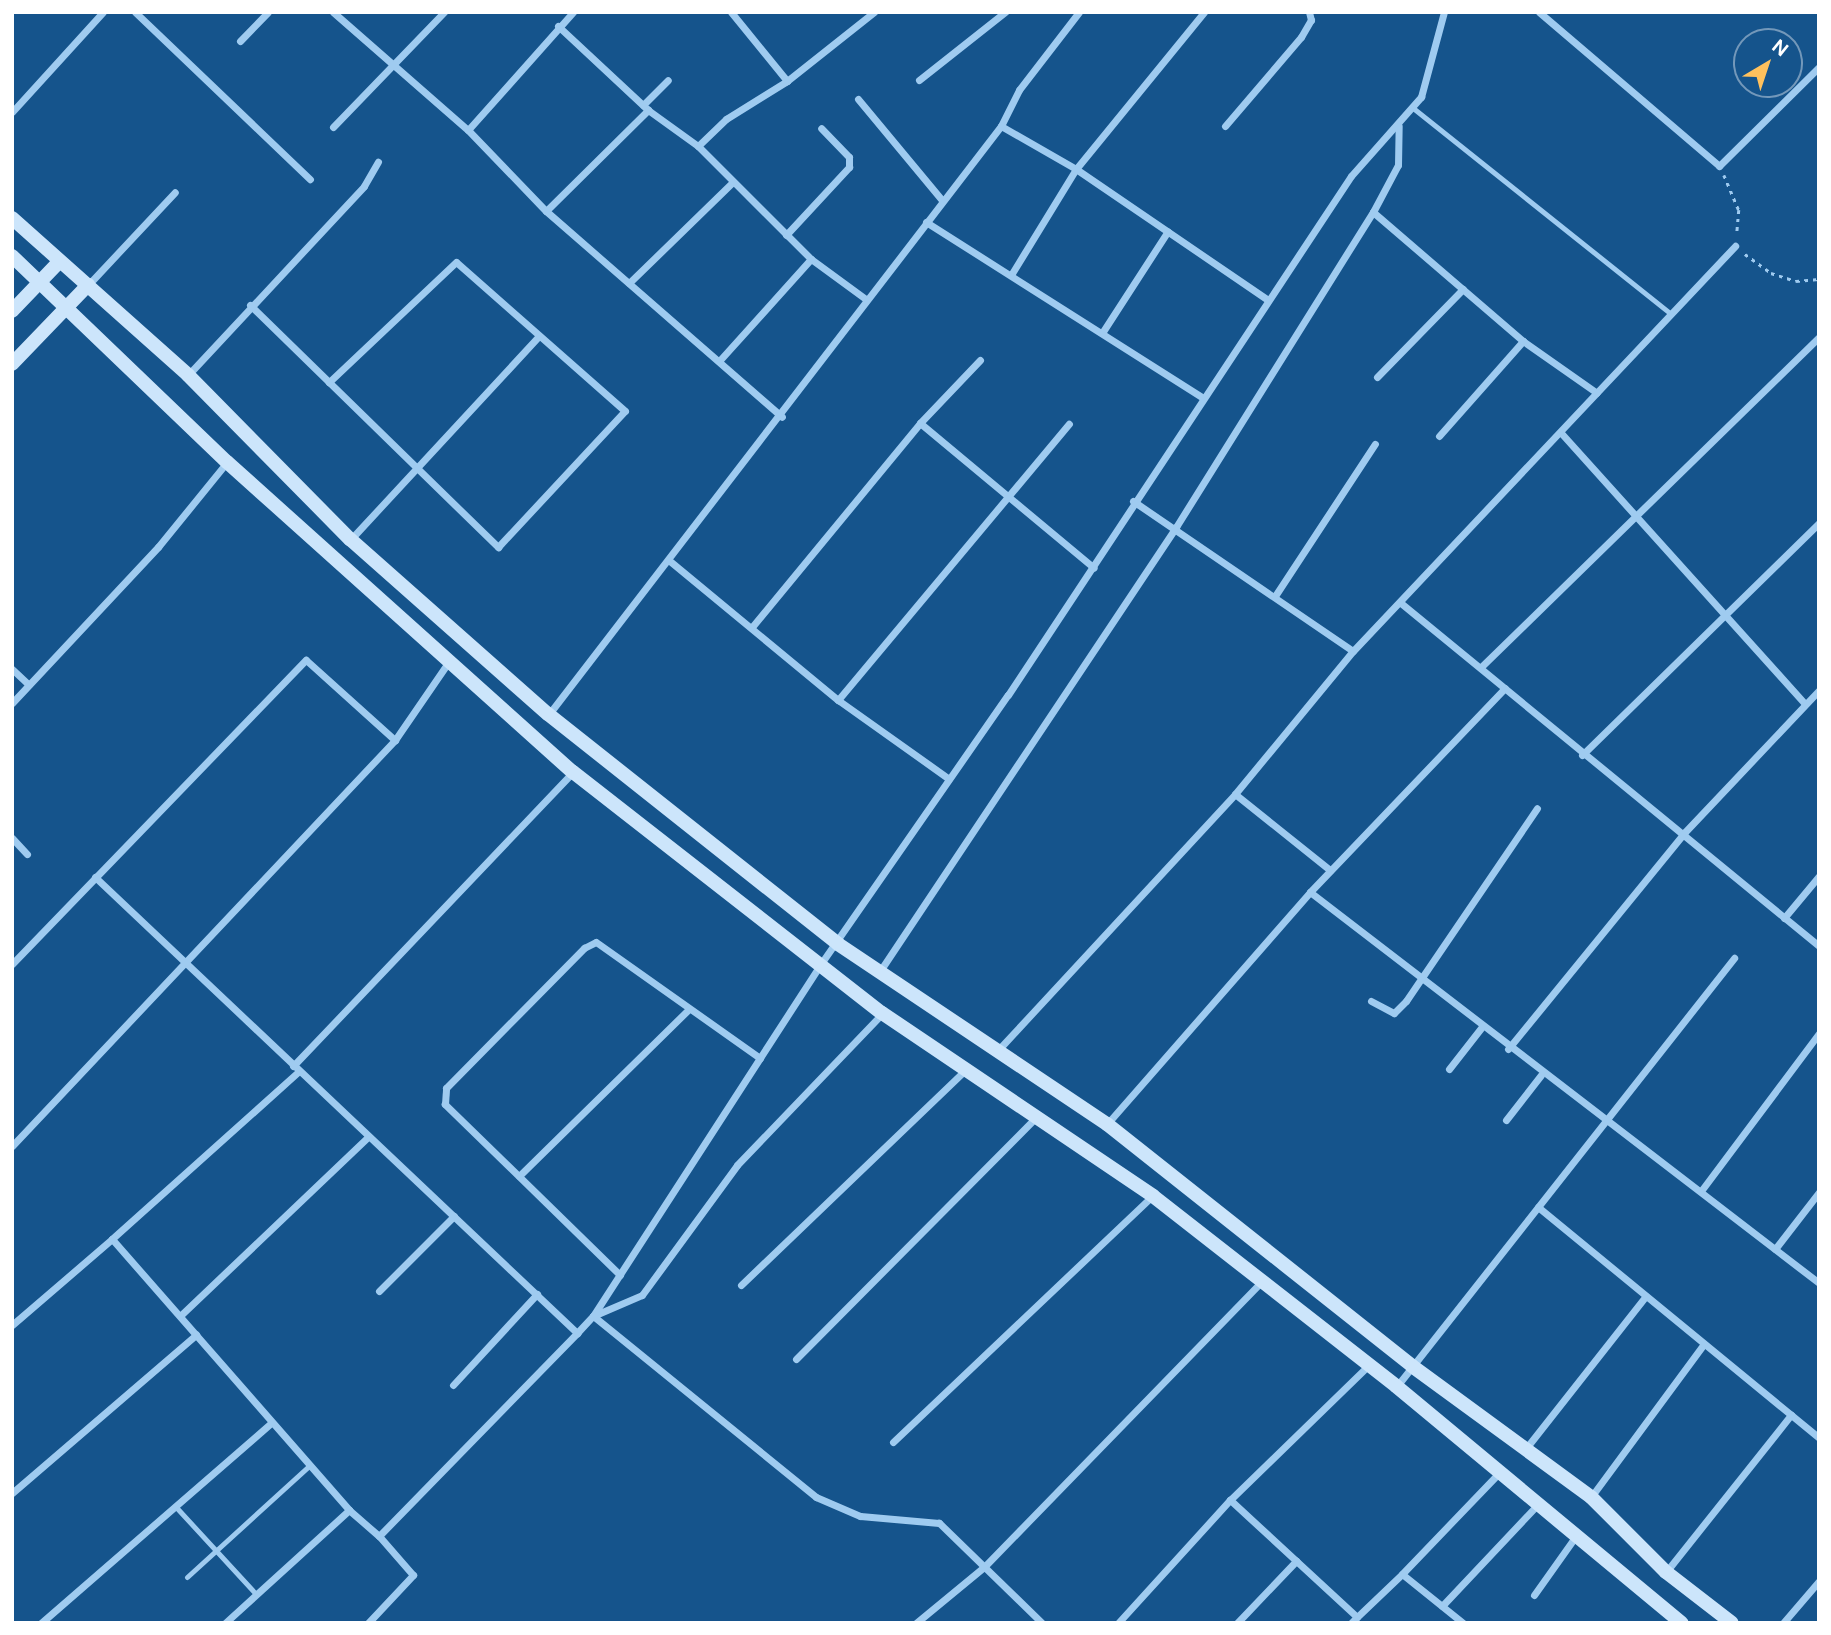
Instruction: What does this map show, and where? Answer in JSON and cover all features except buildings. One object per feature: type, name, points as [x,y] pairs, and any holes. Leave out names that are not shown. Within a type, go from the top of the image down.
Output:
[{"type":"street","points":[[12,112],[103,12]]},
{"type":"street","points":[[135,12],[310,179]]},
{"type":"street","points":[[240,41],[268,12]]},
{"type":"street","points":[[333,12],[468,130],[546,211],[720,360],[782,417]]},
{"type":"street","points":[[333,127],[444,12]]},
{"type":"street","points":[[698,146],[726,119],[787,81],[874,12]]},
{"type":"street","points":[[919,80],[1005,12]]},
{"type":"street","points":[[548,714],[671,562],[782,417],[867,300],[1000,126],[1019,90],[1079,12]]},
{"type":"street","points":[[1011,275],[1076,169],[1204,12]]},
{"type":"street","points":[[1225,126],[1301,37],[1311,20],[1309,12]]},
{"type":"street","points":[[379,1536],[593,1317],[820,965],[838,944],[1094,568],[1133,501],[1202,397],[1352,176],[1399,126],[1421,97],[1444,12]]},
{"type":"street","points":[[1539,12],[1719,166],[1819,67]]},
{"type":"street","points":[[468,130],[568,14]]},
{"type":"street","points":[[735,14],[787,81]]},
{"type":"street","points":[[558,26],[645,107],[698,146],[732,183],[811,259],[867,300]]},
{"type":"street","points":[[546,211],[645,107],[667,80]]},
{"type":"street","points":[[858,99],[942,200]]},
{"type":"street","points":[[1000,126],[1076,169],[1268,300]]},
{"type":"street","points":[[879,972],[1176,527],[1373,212],[1398,165],[1399,126]]},
{"type":"street","points":[[786,235],[849,167],[849,157],[821,128]]},
{"type":"street","points":[[188,375],[250,305],[364,186],[378,162]]},
{"type":"street","points":[[629,283],[732,183]]},
{"type":"street","points":[[12,364],[175,192]]},
{"type":"street","points":[[1373,212],[1523,341],[1597,393]]},
{"type":"street","points":[[12,219],[188,375],[350,540],[548,714],[838,944],[1000,1048],[1107,1124],[1412,1366],[1527,1447],[1591,1497],[1666,1572],[1732,1623]]},
{"type":"street","points":[[926,222],[1202,397]]},
{"type":"street","points":[[1102,333],[1168,232]]},
{"type":"street","points":[[1000,1048],[1235,794],[1353,651],[1402,604],[1562,435],[1597,393],[1735,246]]},
{"type":"street","points":[[12,256],[227,462],[448,663],[573,772],[883,1013],[1039,1114],[1153,1196],[1396,1386],[1681,1623]]},
{"type":"street","points":[[720,360],[811,259]]},
{"type":"street","points":[[12,311],[60,261]]},
{"type":"street","points":[[250,305],[498,547],[536,511],[625,411],[456,262],[329,382]]},
{"type":"street","points":[[1377,377],[1463,289]]},
{"type":"street","points":[[350,540],[414,467],[538,337]]},
{"type":"street","points":[[1481,667],[1819,337]]},
{"type":"street","points":[[1439,436],[1523,341]]},
{"type":"street","points":[[752,627],[920,423],[980,360]]},
{"type":"street","points":[[920,423],[1094,568]]},
{"type":"street","points":[[838,700],[1005,494],[1069,424]]},
{"type":"street","points":[[1562,435],[1637,513],[1723,615],[1805,704]]},
{"type":"street","points":[[1275,596],[1375,444]]},
{"type":"street","points":[[12,703],[158,547],[227,462]]},
{"type":"street","points":[[1133,501],[1176,527],[1353,651]]},
{"type":"street","points":[[1582,755],[1819,523]]},
{"type":"street","points":[[671,562],[838,700],[949,779]]},
{"type":"street","points":[[1402,604],[1481,667],[1582,755],[1684,833],[1819,946]]},
{"type":"street","points":[[12,964],[306,660],[395,740]]},
{"type":"street","points":[[12,1146],[187,966],[395,740],[448,663]]},
{"type":"street","points":[[12,669],[29,685]]},
{"type":"street","points":[[1107,1124],[1310,891],[1505,688]]},
{"type":"street","points":[[1508,1049],[1684,833],[1819,690]]},
{"type":"street","points":[[12,1325],[112,1239],[295,1069],[573,772]]},
{"type":"street","points":[[1235,794],[1330,870]]},
{"type":"street","points":[[1371,1001],[1394,1013],[1420,980],[1537,808]]},
{"type":"street","points":[[12,838],[27,854]]},
{"type":"street","points":[[1784,918],[1819,876]]},
{"type":"street","points":[[95,877],[367,1138],[577,1333]]},
{"type":"street","points":[[1310,891],[1508,1049],[1607,1119],[1819,1283]]},
{"type":"street","points":[[620,1275],[445,1104],[443,1093],[584,948],[605,945],[689,1009],[760,1058]]},
{"type":"street","points":[[1396,1386],[1734,958]]},
{"type":"street","points":[[519,1177],[689,1009]]},
{"type":"street","points":[[593,1317],[642,1295],[737,1165],[883,1013]]},
{"type":"street","points":[[1449,1069],[1481,1028]]},
{"type":"street","points":[[1701,1191],[1819,1033]]},
{"type":"street","points":[[741,1285],[969,1068]]},
{"type":"street","points":[[1506,1120],[1541,1074]]},
{"type":"street","points":[[796,1359],[1039,1114]]},
{"type":"street","points":[[181,1315],[367,1138]]},
{"type":"street","points":[[1775,1249],[1819,1192]]},
{"type":"street","points":[[893,1442],[1153,1196]]},
{"type":"street","points":[[1538,1207],[1819,1438]]},
{"type":"street","points":[[379,1291],[454,1216]]},
{"type":"street","points":[[112,1239],[181,1315],[309,1466],[349,1510],[379,1536],[413,1575],[368,1623]]},
{"type":"street","points":[[916,1623],[984,1567],[1262,1281]]},
{"type":"street","points":[[453,1385],[537,1294]]},
{"type":"street","points":[[1527,1447],[1646,1296]]},
{"type":"street","points":[[593,1317],[816,1497],[860,1516],[939,1523],[1042,1623]]},
{"type":"street","points":[[12,1493],[196,1335]]},
{"type":"street","points":[[1591,1497],[1704,1344]]},
{"type":"street","points":[[1118,1623],[1230,1500],[1369,1365]]},
{"type":"street","points":[[1666,1572],[1791,1415]]},
{"type":"street","points":[[41,1623],[271,1423]]},
{"type":"street","points":[[1230,1500],[1354,1620],[1499,1473]]},
{"type":"street","points":[[1442,1606],[1538,1504]]},
{"type":"street","points":[[225,1623],[349,1510]]},
{"type":"street","points":[[1534,1595],[1577,1535]]},
{"type":"street","points":[[1237,1623],[1296,1561]]},
{"type":"street","points":[[1402,1574],[1462,1623]]},
{"type":"street","points":[[1783,1623],[1819,1581]]},
{"type":"lane","points":[[1413,108],[1671,314]]},
{"type":"lane","points":[[187,1577],[309,1466]]},
{"type":"lane","points":[[175,1506],[256,1594]]},
{"type":"path","points":[[1719,166],[1739,209],[1735,246],[1771,274],[1796,281],[1819,279]]}]
